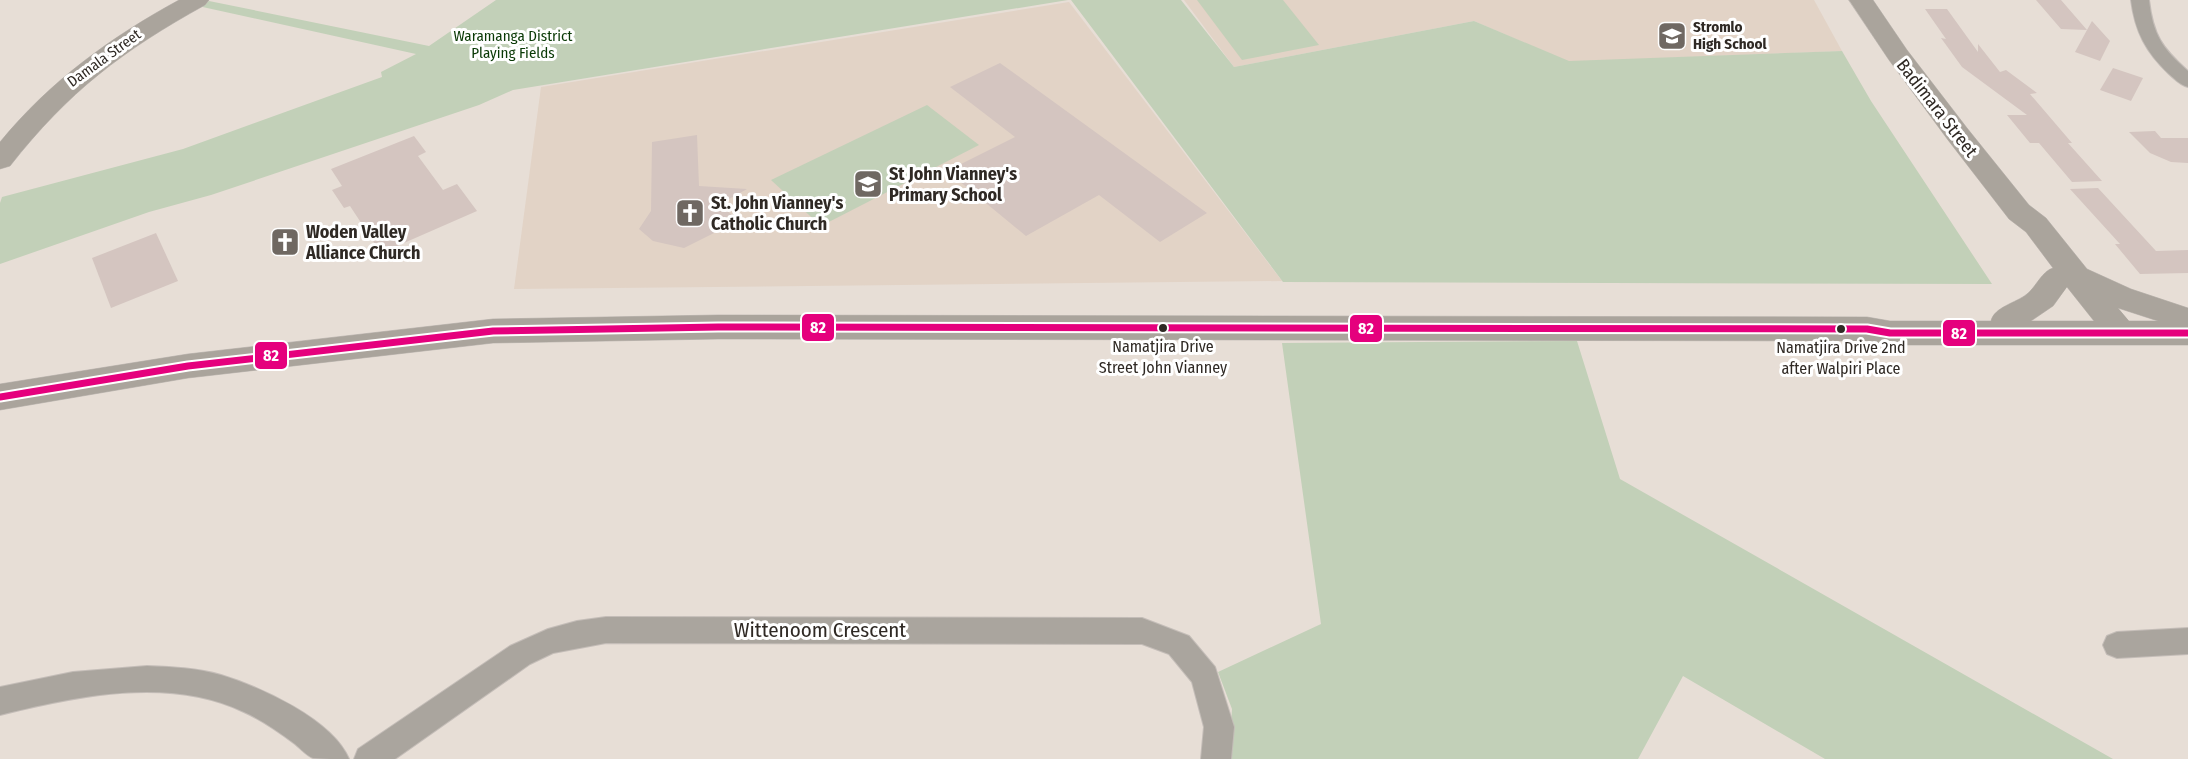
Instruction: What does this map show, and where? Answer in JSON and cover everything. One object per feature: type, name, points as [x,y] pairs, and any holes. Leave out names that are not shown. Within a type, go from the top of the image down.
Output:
[{"type":"main road","name":"Damala Street","points":[[0,160],[38,113],[71,80],[136,34],[198,0]]},
{"type":"main road","name":"Badimara Street","points":[[1861,0],[1886,40],[2019,212],[2020,224],[2067,277],[2104,326]]},
{"type":"main road","points":[[2006,320],[2039,303],[2051,289],[2067,277],[2187,323]]},
{"type":"main road","points":[[1868,328],[1883,321],[2006,320],[2104,326]]},
{"type":"main road","points":[[0,397],[188,366],[493,331],[718,327],[1356,326],[1868,328],[1890,333],[2187,323]]},
{"type":"street","points":[[2140,0],[2142,24],[2147,39],[2164,60],[2188,81]]},
{"type":"street","name":"Wittenoom Crescent","points":[[369,759],[520,655],[548,642],[577,634],[606,630],[892,630],[1142,631],[1179,645],[1205,676],[1219,727],[1216,759]]},
{"type":"street","points":[[2117,645],[2188,641]]},
{"type":"street","points":[[0,701],[58,686],[151,679],[183,680],[238,693],[262,703],[307,734],[334,759]]},
{"type":"shaded area","name":"Stromlo High School","points":[[1184,0],[1814,0],[1842,51],[1569,62],[1474,21],[1234,67]]},
{"type":"shaded area","name":"St John Vianney's Primary School","points":[[1069,2],[1282,281],[514,289],[541,87]]},
{"type":"green space","name":"Waramanga District Playing Fields","points":[[496,0],[1068,0],[513,90],[479,105],[211,195],[149,212],[0,264],[0,203],[2,197],[183,149],[382,77],[381,72],[416,54],[198,6],[209,1],[429,46]]},
{"type":"green space","points":[[1071,0],[1181,0],[1234,67],[1474,21],[1569,61],[1842,51],[1871,101],[1992,284],[1283,282]]},
{"type":"green space","points":[[1197,0],[1283,0],[1319,45],[1242,60]]},
{"type":"green space","points":[[927,105],[979,145],[821,226],[771,180]]},
{"type":"green space","points":[[1577,341],[1620,479],[2113,759],[1825,759],[1683,676],[1638,759],[1229,759],[1232,709],[1218,672],[1321,624],[1282,343]]},
{"type":"building","points":[[2036,0],[2061,0],[2087,30],[2061,29]]},
{"type":"building","points":[[1925,9],[1947,9],[1978,52],[1978,44],[2000,72],[2006,70],[2037,93],[2030,94],[2072,143],[2068,143],[2102,181],[2072,182],[2039,143],[2030,143],[2007,115],[2027,115],[1962,67],[1941,38],[1946,39]]},
{"type":"building","points":[[2092,21],[2110,41],[2100,61],[2075,52]]},
{"type":"building","points":[[1000,63],[1207,213],[1160,242],[1099,195],[1026,236],[947,171],[1015,137],[950,87]]},
{"type":"building","points":[[2113,68],[2143,78],[2131,101],[2100,90]]},
{"type":"building","points":[[2155,131],[2161,138],[2188,138],[2188,163],[2171,162],[2150,153],[2129,132]]},
{"type":"building","points":[[697,135],[699,186],[747,189],[720,204],[738,221],[684,248],[653,241],[639,229],[651,211],[652,142]]},
{"type":"building","points":[[414,136],[426,152],[418,156],[443,190],[457,184],[477,211],[381,253],[350,206],[344,208],[332,190],[342,186],[331,169]]},
{"type":"building","points":[[2098,188],[2156,251],[2188,250],[2188,273],[2140,274],[2115,244],[2120,244],[2070,189]]},
{"type":"building","points":[[156,233],[178,281],[111,308],[92,258]]},
{"type":"transit line","name":"82","points":[[0,397],[188,366],[493,331],[718,327],[1867,329],[1890,333],[2188,333]]},
{"type":"place","name":"Stromlo High School","points":[[1672,36]]},
{"type":"place","name":"St John Vianney's Primary School","points":[[868,184]]},
{"type":"place","name":"St. John Vianney's Catholic Church","points":[[690,213]]},
{"type":"place","name":"Woden Valley Alliance Church","points":[[285,242]]},
{"type":"place","name":"Namatjira Drive Street John Vianney","points":[[1163,328]]},
{"type":"place","name":"Namatjira Drive 2nd after Walpiri Place","points":[[1841,329]]}]
